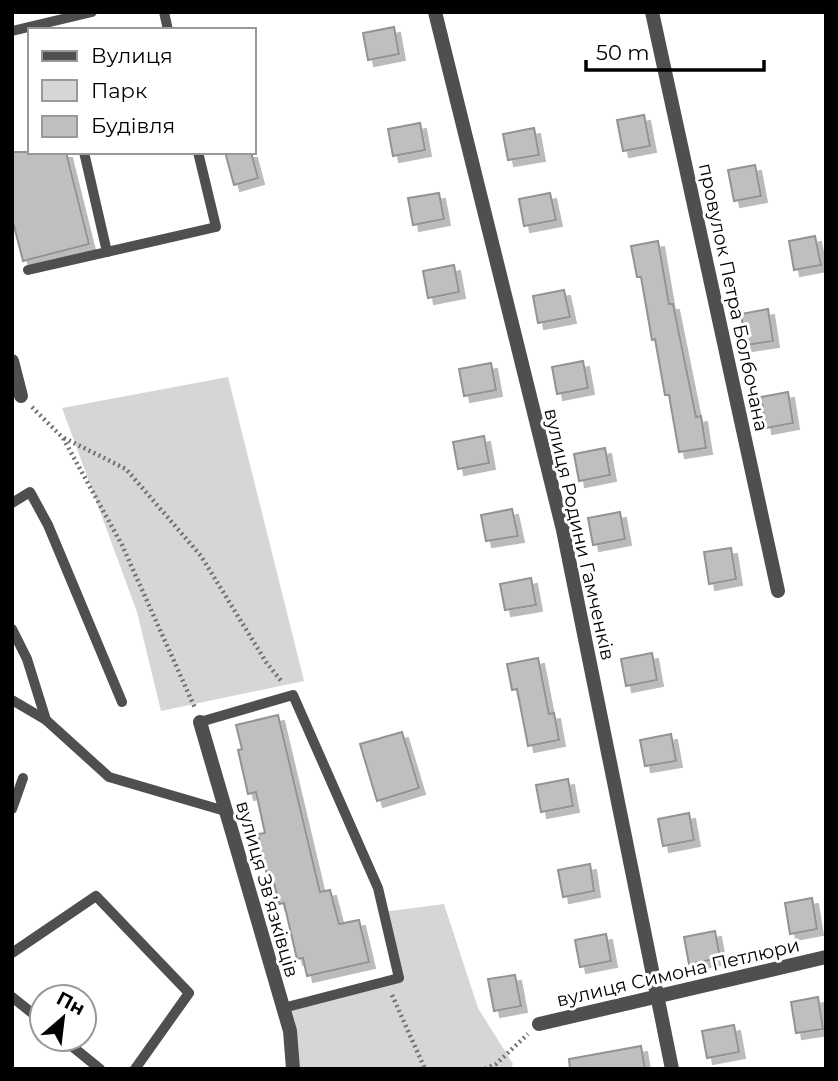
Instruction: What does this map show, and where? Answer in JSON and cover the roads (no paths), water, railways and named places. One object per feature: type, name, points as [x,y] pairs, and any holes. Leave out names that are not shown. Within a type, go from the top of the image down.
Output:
[{"type":"street","name":"вулиця Родини Гамченків","points":[[435,12],[563,530],[672,1069]]},
{"type":"street","name":"провулок Петра Болбочана","points":[[652,12],[778,591]]},
{"type":"street","points":[[12,361],[22,396]]},
{"type":"street","name":"вулиця Звʼязківців","points":[[200,722],[284,1008],[290,1031],[293,1069]]},
{"type":"street","name":"вулиця Симона Петлюри","points":[[539,1024],[826,957]]},
{"type":"lane","points":[[12,32],[92,12]]},
{"type":"lane","points":[[84,154],[107,252]]},
{"type":"lane","points":[[28,270],[216,227],[198,154]]},
{"type":"lane","points":[[12,503],[30,492],[48,525],[122,702]]},
{"type":"lane","points":[[12,629],[27,659],[46,720]]},
{"type":"lane","points":[[200,722],[293,695],[378,888],[399,978],[284,1008]]},
{"type":"lane","points":[[12,701],[46,720],[109,777],[225,811]]},
{"type":"lane","points":[[12,809],[23,778]]},
{"type":"lane","points":[[12,953],[96,897],[190,993],[135,1069]]},
{"type":"lane","points":[[12,997],[28,1010]]},
{"type":"lane","points":[[80,1053],[100,1069]]}]
